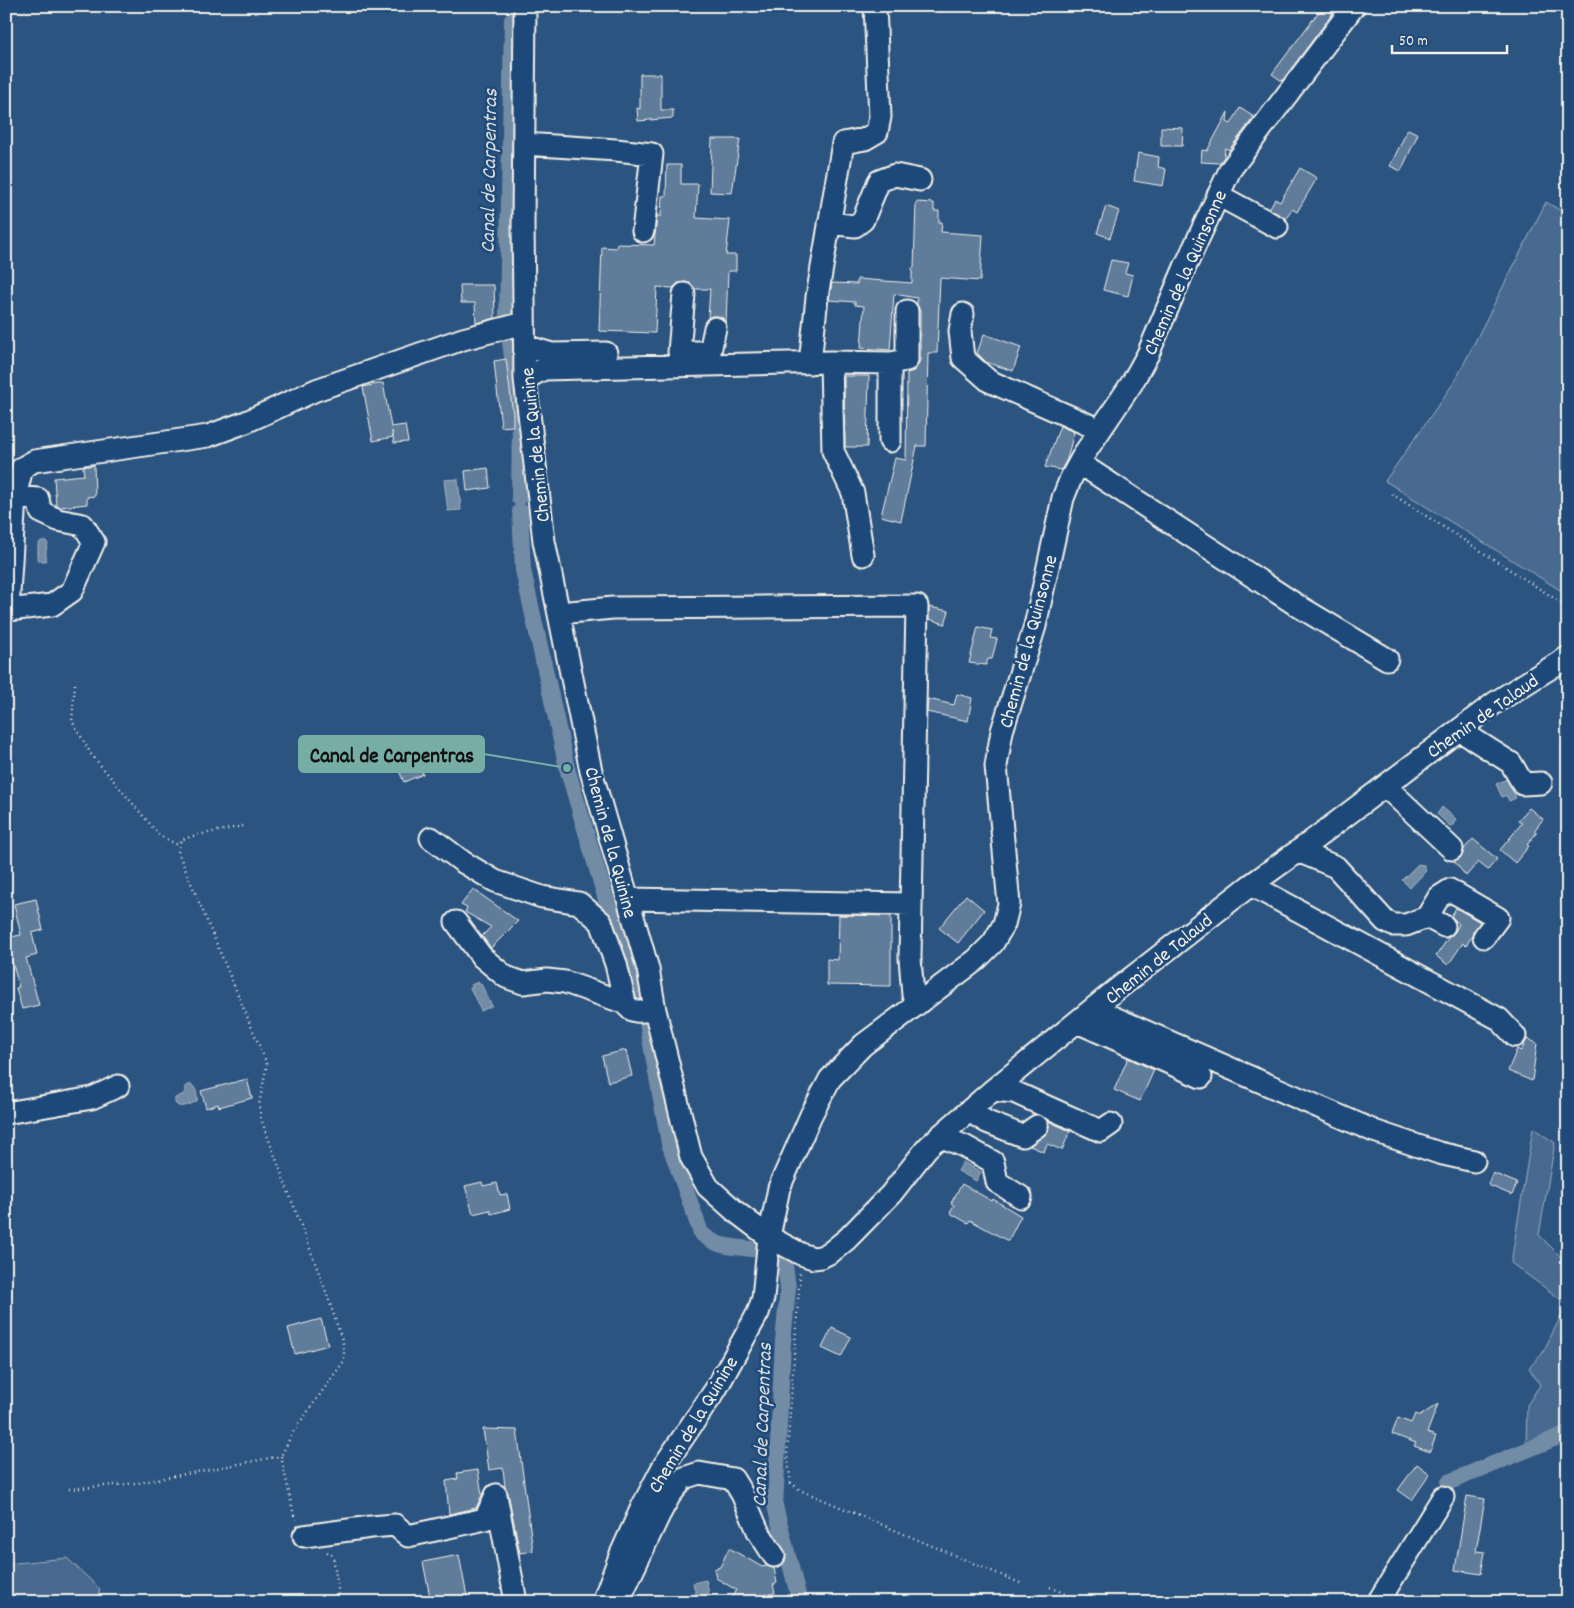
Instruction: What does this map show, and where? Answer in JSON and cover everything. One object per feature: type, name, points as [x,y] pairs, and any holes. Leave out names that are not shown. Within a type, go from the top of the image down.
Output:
[{"type":"street","name":"Chemin de la Quinine","points":[[526,6],[523,224],[525,379],[544,542],[591,771],[648,969],[655,1010],[690,1157],[708,1187],[736,1212],[769,1237],[763,1298],[758,1312],[716,1389],[663,1467],[642,1507],[620,1556],[603,1602]]},
{"type":"street","points":[[862,555],[853,493],[833,452],[820,363],[816,297],[843,143],[865,139],[877,132],[880,117],[875,6]]},
{"type":"street","name":"Chemin de la Quinsonne","points":[[769,1237],[779,1188],[811,1115],[830,1079],[863,1045],[976,960],[993,943],[1004,924],[1009,904],[996,766],[1002,731],[1037,618],[1063,498],[1079,463],[1132,383],[1148,354],[1185,267],[1230,170],[1354,6]]},
{"type":"street","points":[[524,144],[652,154],[643,232]]},
{"type":"street","points":[[829,223],[855,226],[863,220],[879,181],[895,175],[920,180]]},
{"type":"street","points":[[1218,195],[1277,227]]},
{"type":"street","points":[[679,352],[684,294]]},
{"type":"street","points":[[525,379],[544,369],[820,363],[890,364],[907,360],[907,311]]},
{"type":"street","points":[[963,314],[960,331],[963,358],[989,380],[1100,430]]},
{"type":"street","points":[[15,497],[38,499],[41,512],[58,520],[83,525],[94,542],[72,591],[52,604],[8,610],[15,497],[22,468],[34,460],[208,436],[246,422],[326,387],[463,339],[524,323]]},
{"type":"street","points":[[525,346],[552,354],[710,352],[715,328]]},
{"type":"street","points":[[890,364],[890,441]]},
{"type":"street","points":[[1079,463],[1295,604],[1387,659]]},
{"type":"street","points":[[559,613],[613,608],[917,606],[910,958],[913,995],[925,998]]},
{"type":"street","name":"Chemin de Talaud","points":[[769,1237],[801,1254],[813,1258],[821,1257],[831,1252],[891,1194],[927,1148],[940,1136],[993,1090],[1176,942],[1496,702],[1568,657]]},
{"type":"street","points":[[1459,730],[1511,763],[1523,784],[1540,783]]},
{"type":"street","points":[[1385,786],[1452,849]]},
{"type":"street","points":[[431,838],[463,862],[495,881],[542,897],[579,903],[601,922],[616,964],[625,1003],[632,1011],[655,1010]]},
{"type":"street","points":[[1298,851],[1336,867],[1384,921],[1393,925],[1435,921],[1439,897],[1450,890],[1498,918],[1484,937]]},
{"type":"street","points":[[1251,885],[1499,1019],[1515,1036]]},
{"type":"street","points":[[628,899],[911,904]]},
{"type":"street","points":[[456,922],[482,957],[506,977],[523,983],[547,980],[565,982],[625,1003]]},
{"type":"street","points":[[1094,1009],[1374,1131],[1439,1153],[1474,1161]]},
{"type":"street","points":[[1077,1022],[1201,1078]]},
{"type":"street","points":[[6,1113],[92,1098],[118,1086]]},
{"type":"street","points":[[993,1090],[1014,1092],[1100,1131],[1111,1124]]},
{"type":"street","points":[[969,1111],[987,1122],[1023,1136],[1037,1126]]},
{"type":"street","points":[[940,1136],[964,1146],[993,1162],[997,1182],[1021,1197]]},
{"type":"street","points":[[618,1602],[670,1495],[684,1478],[699,1473],[733,1479],[742,1494],[758,1531],[774,1556]]},
{"type":"street","points":[[304,1536],[396,1525],[408,1536],[485,1519],[496,1495],[516,1602]]},
{"type":"street","points":[[1378,1602],[1443,1497]]},
{"type":"path","points":[[1392,494],[1568,607]]},
{"type":"path","points":[[75,684],[72,721],[91,754],[160,836],[180,846]]},
{"type":"path","points":[[244,826],[182,840],[178,852],[267,1064],[259,1105],[261,1119],[328,1297],[344,1346],[344,1361],[292,1432],[281,1456],[294,1516],[304,1536],[333,1556],[340,1602]]},
{"type":"path","points":[[801,1254],[787,1455],[791,1482],[800,1490],[1020,1583]]},
{"type":"path","points":[[69,1489],[138,1483],[281,1456]]},
{"type":"path","points":[[1050,1587],[1082,1602]]},
{"type":"path","points":[[1157,1602],[1164,1595],[1175,1596],[1184,1602]]},
{"type":"shaded area","points":[[1546,202],[1568,215],[1568,595],[1385,481],[1455,381]]},
{"type":"shaded area","points":[[458,479],[461,510],[448,511],[444,480]]},
{"type":"shaded area","points":[[41,541],[46,541],[48,544],[46,561],[38,561],[38,545]]},
{"type":"shaded area","points":[[1507,779],[1516,798],[1509,801],[1506,795],[1502,797],[1496,784]]},
{"type":"shaded area","points":[[1442,807],[1456,819],[1453,825],[1450,826],[1437,814]]},
{"type":"shaded area","points":[[1418,864],[1424,865],[1426,871],[1410,888],[1402,880]]},
{"type":"shaded area","points":[[478,982],[481,984],[492,1006],[481,1011],[470,988],[473,987],[471,985]]},
{"type":"shaded area","points":[[188,1085],[192,1085],[195,1088],[197,1101],[179,1106],[175,1102],[175,1098],[184,1094],[185,1088]]},
{"type":"shaded area","points":[[1533,1128],[1555,1143],[1539,1235],[1568,1264],[1568,1426],[1526,1445],[1527,1405],[1540,1385],[1529,1368],[1542,1354],[1567,1304],[1511,1263]]},
{"type":"shaded area","points":[[963,1162],[981,1172],[976,1181],[958,1171]]},
{"type":"shaded area","points":[[67,1558],[100,1589],[96,1602],[6,1602],[6,1564]]},
{"type":"shaded area","points":[[706,1580],[711,1602],[698,1602],[693,1583]]},
{"type":"building","points":[[1323,6],[1333,13],[1282,81],[1272,74]]},
{"type":"building","points":[[640,74],[661,74],[661,110],[673,110],[673,118],[638,121],[637,108],[640,109]]},
{"type":"building","points":[[1240,108],[1254,117],[1229,150],[1225,148],[1224,157],[1219,163],[1201,162],[1202,150],[1207,151],[1228,112],[1227,122],[1231,124]]},
{"type":"building","points":[[1161,127],[1183,128],[1182,146],[1161,146]]},
{"type":"building","points":[[1408,129],[1418,134],[1401,171],[1390,166]]},
{"type":"building","points":[[712,139],[740,139],[732,193],[710,192]]},
{"type":"building","points":[[1138,153],[1159,157],[1158,167],[1166,169],[1163,186],[1134,181]]},
{"type":"building","points":[[667,165],[681,165],[681,184],[698,184],[696,218],[730,220],[726,255],[736,255],[736,271],[728,271],[726,323],[723,318],[718,316],[708,318],[710,289],[695,289],[691,284],[685,282],[678,283],[673,288],[657,287],[655,333],[599,331],[602,247],[616,248],[617,244],[654,245],[657,216],[661,216],[662,196],[666,196]]},
{"type":"building","points":[[1300,168],[1317,178],[1297,212],[1292,209],[1286,219],[1269,209],[1275,199],[1280,202]]},
{"type":"building","points":[[916,202],[934,203],[934,211],[939,211],[939,222],[942,222],[941,232],[983,235],[980,281],[940,278],[937,353],[928,353],[926,446],[917,446],[901,521],[881,516],[895,458],[906,460],[907,373],[914,371],[920,360],[920,311],[917,298],[894,294],[890,350],[861,348],[864,306],[855,305],[855,302],[829,300],[832,283],[857,284],[857,279],[912,283]]},
{"type":"building","points":[[1106,206],[1119,211],[1110,238],[1097,233]]},
{"type":"building","points":[[1111,260],[1128,263],[1125,273],[1133,275],[1128,296],[1103,290]]},
{"type":"building","points":[[460,285],[494,285],[495,318],[476,323],[475,303],[461,303]]},
{"type":"building","points":[[984,334],[1021,347],[1013,371],[986,362],[977,353]]},
{"type":"building","points":[[506,359],[513,426],[501,427],[494,361]]},
{"type":"building","points":[[844,376],[869,376],[867,447],[845,447]]},
{"type":"building","points":[[383,383],[391,427],[405,425],[408,442],[394,443],[393,437],[373,441],[363,387]]},
{"type":"building","points":[[1060,426],[1074,432],[1067,459],[1061,470],[1045,467]]},
{"type":"building","points":[[94,465],[95,496],[87,497],[87,504],[60,507],[56,505],[54,478],[84,475],[83,467]]},
{"type":"building","points":[[488,468],[490,488],[467,491],[465,471]]},
{"type":"building","points":[[929,607],[949,611],[945,624],[929,619]]},
{"type":"building","points":[[978,627],[992,630],[990,638],[997,639],[992,659],[988,659],[986,665],[969,663]]},
{"type":"building","points":[[957,694],[972,698],[968,721],[927,712],[928,699],[954,705]]},
{"type":"building","points":[[408,742],[423,774],[404,782],[390,750]]},
{"type":"building","points":[[1529,808],[1543,819],[1534,831],[1537,832],[1527,845],[1529,846],[1515,863],[1500,850],[1522,823],[1518,821]]},
{"type":"building","points":[[1473,839],[1497,859],[1488,870],[1478,862],[1466,876],[1454,861],[1461,857],[1464,849]]},
{"type":"building","points":[[473,889],[518,921],[491,948],[482,936],[491,927],[465,912],[467,908],[461,905]]},
{"type":"building","points":[[966,895],[984,910],[958,943],[939,928]]},
{"type":"building","points":[[36,899],[43,930],[32,933],[37,955],[26,958],[39,1005],[22,1009],[16,988],[19,987],[12,961],[6,962],[6,938],[21,935],[14,904]]},
{"type":"building","points":[[1456,908],[1480,922],[1466,946],[1463,943],[1448,965],[1436,956],[1459,924],[1451,916]]},
{"type":"building","points":[[839,915],[891,916],[891,986],[827,985],[827,959],[838,960]]},
{"type":"building","points":[[1527,1039],[1537,1043],[1532,1081],[1508,1071],[1517,1049],[1521,1051]]},
{"type":"building","points":[[626,1050],[632,1076],[608,1082],[602,1056]]},
{"type":"building","points":[[1128,1058],[1154,1070],[1140,1101],[1114,1090]]},
{"type":"building","points":[[247,1079],[252,1098],[219,1107],[218,1104],[206,1108],[201,1091]]},
{"type":"building","points":[[1048,1121],[1070,1131],[1062,1150],[1047,1144],[1044,1152],[1030,1146],[1048,1132]]},
{"type":"building","points":[[1493,1173],[1517,1183],[1512,1195],[1488,1185]]},
{"type":"building","points":[[482,1182],[483,1186],[497,1183],[500,1195],[507,1194],[510,1209],[491,1214],[490,1210],[473,1214],[465,1186]]},
{"type":"building","points":[[962,1184],[992,1201],[993,1199],[1021,1216],[1008,1241],[970,1220],[968,1223],[950,1213],[954,1205],[951,1203]]},
{"type":"building","points":[[321,1319],[328,1345],[295,1354],[288,1328]]},
{"type":"building","points":[[832,1328],[851,1337],[841,1357],[822,1348]]},
{"type":"building","points":[[1438,1404],[1427,1433],[1436,1436],[1430,1452],[1414,1446],[1416,1443],[1392,1434],[1398,1418],[1411,1423],[1415,1414],[1420,1416]]},
{"type":"building","points":[[483,1429],[517,1430],[533,1551],[520,1553],[508,1493],[505,1487],[503,1468],[489,1470]]},
{"type":"building","points":[[1417,1464],[1430,1474],[1412,1500],[1398,1490]]},
{"type":"building","points":[[478,1470],[482,1495],[476,1508],[449,1514],[446,1481],[458,1479],[457,1473]]},
{"type":"building","points":[[1467,1496],[1485,1499],[1476,1551],[1485,1552],[1481,1574],[1455,1570]]},
{"type":"building","points":[[729,1548],[762,1567],[774,1568],[777,1583],[773,1585],[775,1593],[741,1601],[732,1597],[736,1590],[716,1578],[714,1569],[720,1567]]},
{"type":"building","points":[[459,1555],[468,1602],[431,1602],[423,1562]]},
{"type":"waterway","name":"Canal de Carpentras","points":[[507,321],[512,20]]},
{"type":"waterway","name":"Canal de Carpentras","points":[[509,334],[520,420],[519,498]]},
{"type":"waterway","name":"Canal de Carpentras","points":[[520,511],[523,570],[567,768],[607,903],[644,1004]]},
{"type":"waterway","name":"Canal de Carpentras","points":[[646,1017],[669,1143],[701,1233],[719,1244],[751,1249]]},
{"type":"waterway","name":"Canal de Carpentras","points":[[773,1253],[785,1265],[788,1288],[783,1342],[775,1506],[800,1602]]},
{"type":"waterway","name":"Canal de Carpentras","points":[[1449,1482],[1568,1433]]},
{"type":"place","name":"Canal de Carpentras","points":[[567,768]]}]
